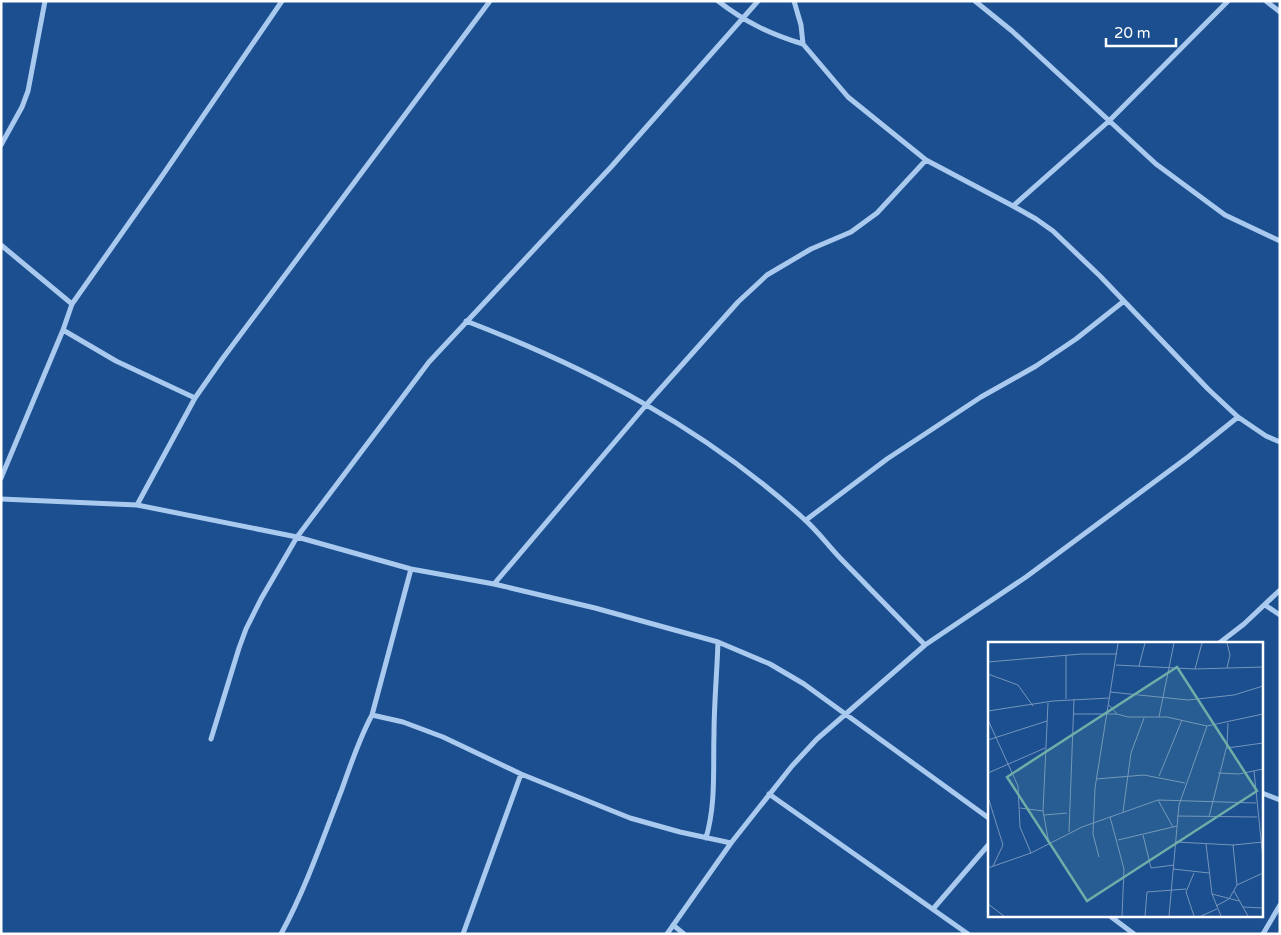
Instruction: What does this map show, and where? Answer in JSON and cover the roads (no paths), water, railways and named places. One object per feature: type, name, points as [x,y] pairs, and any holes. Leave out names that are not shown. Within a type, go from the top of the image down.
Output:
[{"type":"street","points":[[1,145],[22,107],[28,91],[45,1]]},
{"type":"street","points":[[1,478],[72,304],[282,1]]},
{"type":"street","points":[[137,504],[195,398],[255,312],[490,1]]},
{"type":"street","points":[[718,1],[742,20],[784,39],[803,44]]},
{"type":"street","points":[[211,739],[246,629],[297,537],[429,362],[611,167],[758,1]]},
{"type":"street","points":[[794,1],[801,25],[803,44],[848,97],[926,160],[1014,206],[1053,231],[1077,253],[1208,389],[1238,417],[1266,436],[1280,442]]},
{"type":"street","points":[[975,1],[1012,31],[1156,164],[1225,215],[1280,241]]},
{"type":"street","points":[[1014,206],[1109,121],[1228,1]]},
{"type":"street","points":[[1266,1],[1280,12]]},
{"type":"street","points":[[494,584],[647,404],[738,302],[767,275],[811,249],[851,232],[877,213],[926,160]]},
{"type":"street","points":[[1,245],[72,304]]},
{"type":"street","points":[[806,520],[887,459],[981,397],[1036,366],[1076,339],[1124,301]]},
{"type":"street","points":[[466,321],[574,367],[647,404],[735,461],[806,520],[841,560],[925,645]]},
{"type":"street","points":[[63,330],[116,361],[195,398]]},
{"type":"street","points":[[667,934],[769,794],[811,746],[845,714],[925,645],[1026,577],[1188,457],[1238,417]]},
{"type":"street","points":[[1,499],[137,504],[297,537],[410,569],[494,584],[595,608],[718,642],[770,664],[804,684],[988,818]]},
{"type":"street","points":[[280,934],[316,860],[360,736],[372,715],[410,569]]},
{"type":"street","points":[[1220,642],[1280,590]]},
{"type":"street","points":[[1265,605],[1280,615]]},
{"type":"street","points":[[706,838],[712,819],[718,642]]},
{"type":"street","points":[[372,715],[403,722],[443,737],[521,774],[630,818],[731,844]]},
{"type":"street","points":[[463,934],[521,774]]},
{"type":"street","points":[[769,794],[968,934]]},
{"type":"street","points":[[1264,794],[1280,800]]},
{"type":"street","points":[[933,909],[988,845]]},
{"type":"street","points":[[1263,934],[1280,905]]},
{"type":"street","points":[[1113,918],[1134,934]]},
{"type":"street","points":[[672,925],[684,934]]}]
